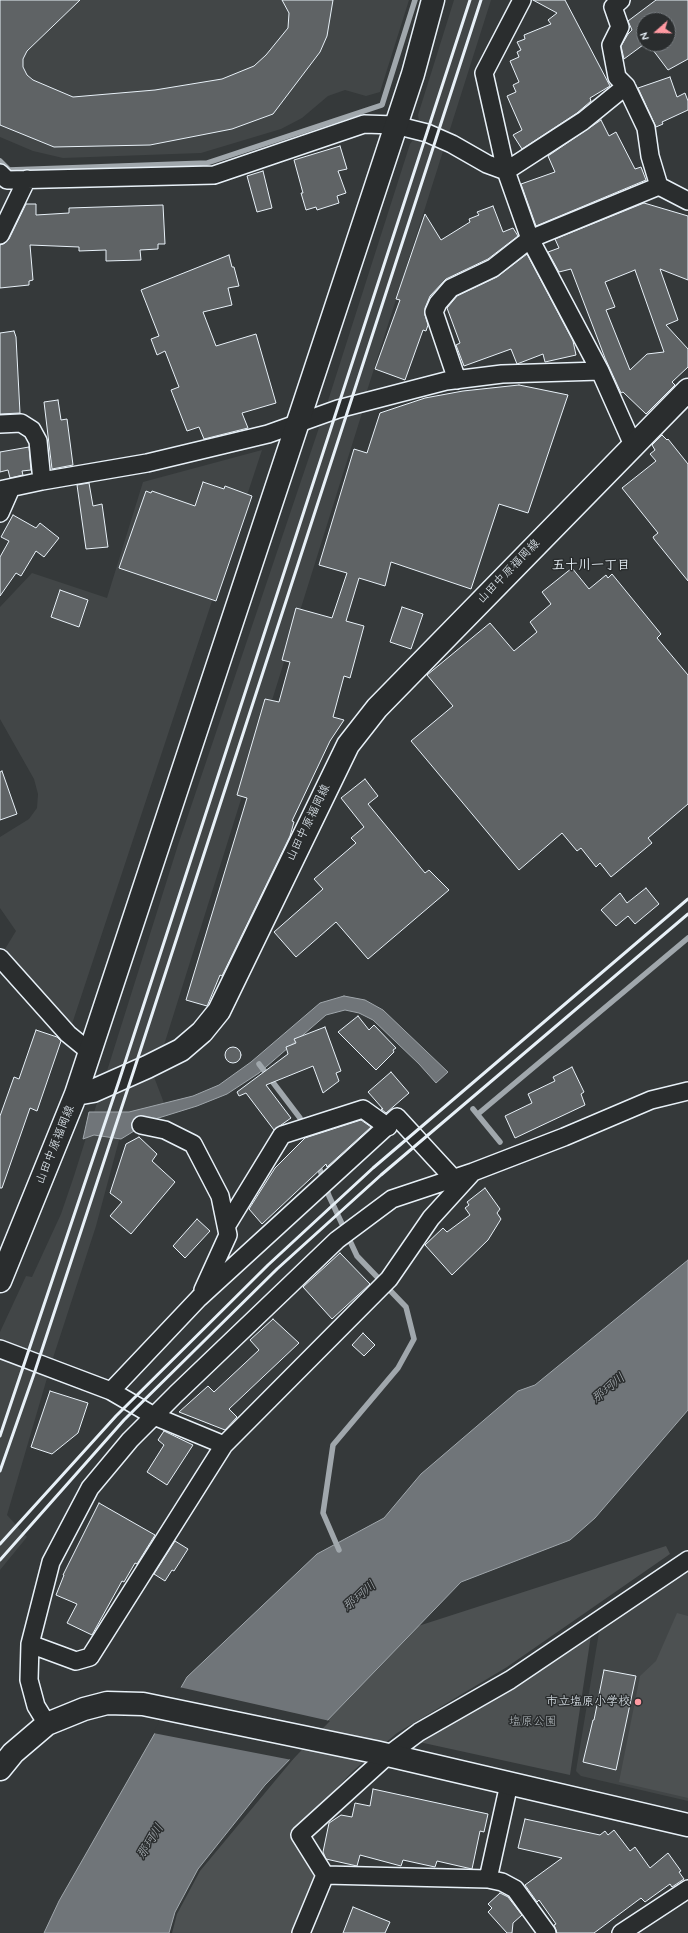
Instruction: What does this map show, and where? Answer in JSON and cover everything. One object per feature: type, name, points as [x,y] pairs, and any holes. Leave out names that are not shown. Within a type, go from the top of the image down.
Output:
[{"type":"street","points":[[76,1094],[395,124],[413,74],[433,0]]},
{"type":"street","points":[[522,0],[484,73],[506,171],[530,239],[600,372],[633,446]]},
{"type":"street","points":[[613,2],[620,27],[611,46],[617,77],[626,86],[646,128],[650,156],[659,186],[688,201]]},
{"type":"street","points":[[506,171],[583,121],[626,86]]},
{"type":"street","points":[[0,173],[7,180],[214,175],[364,124],[395,124],[437,138],[487,164],[506,171]]},
{"type":"street","points":[[0,235],[27,179]]},
{"type":"street","points":[[457,380],[434,312],[438,303],[451,288],[493,268],[530,239],[659,186]]},
{"type":"street","points":[[0,513],[6,489],[42,481],[147,463],[268,434],[338,409],[457,380],[502,374],[600,372]]},
{"type":"street","name":"山田中原福岡線","points":[[0,1281],[76,1094],[93,1091],[147,1067],[181,1050],[202,1032],[219,1011],[348,745],[377,708],[688,390]]},
{"type":"street","points":[[0,424],[21,423],[32,430],[38,441],[42,481]]},
{"type":"street","points":[[0,958],[68,1034],[90,1052]]},
{"type":"street","points":[[47,1724],[36,1706],[28,1680],[30,1644],[51,1562],[90,1488],[130,1440],[154,1416],[337,1240],[392,1200],[454,1179],[564,1137],[651,1100],[688,1091]]},
{"type":"street","points":[[227,1225],[282,1135],[363,1109],[388,1126]]},
{"type":"street","points":[[111,1391],[199,1298],[397,1117],[454,1179]]},
{"type":"street","points":[[141,1125],[164,1130],[193,1144],[220,1196],[228,1235],[199,1298]]},
{"type":"street","points":[[30,1644],[76,1661],[90,1657],[224,1445],[389,1279],[431,1218],[473,1172]]},
{"type":"street","points":[[0,1349],[111,1391],[154,1416],[224,1445]]},
{"type":"street","points":[[325,1875],[300,1835],[381,1754],[510,1680],[688,1560]]},
{"type":"street","points":[[0,1769],[13,1753],[47,1724],[84,1709],[107,1703],[143,1704],[381,1754],[688,1826]]},
{"type":"street","points":[[488,1879],[509,1784]]},
{"type":"street","points":[[325,1875],[488,1879],[502,1882],[515,1889],[547,1933]]},
{"type":"street","points":[[302,1933],[325,1875]]},
{"type":"street","points":[[621,1933],[688,1889]]},
{"type":"shaded area","points":[[0,0],[409,0],[380,92],[366,96],[345,90],[328,96],[302,118],[281,129],[201,153],[63,158],[33,151],[0,137]]},
{"type":"shaded area","points":[[454,0],[491,0],[366,394],[362,413],[154,1077],[164,1103],[125,1118],[96,1226],[52,1361],[7,1515],[27,1537],[0,1570],[0,1332],[26,1276],[32,1277],[61,1214],[74,1176],[178,845],[327,404],[410,144],[413,140],[419,121],[418,115]]},
{"type":"shaded area","points":[[262,450],[72,1024],[5,949],[16,931],[0,908],[0,837],[29,819],[37,808],[38,794],[34,779],[0,719],[0,607],[32,573],[107,598],[143,482]]},
{"type":"shaded area","name":"市立塩原小学校","points":[[688,1569],[688,1801],[581,1776],[576,1771],[599,1632]]},
{"type":"green space","points":[[666,1546],[670,1554],[507,1667],[397,1733],[353,1771],[293,1833],[318,1872],[294,1933],[172,1933],[177,1914],[200,1871],[294,1758],[412,1628]]},
{"type":"green space","points":[[677,1613],[688,1616],[688,1798],[619,1782],[640,1676],[656,1661]]},
{"type":"green space","name":"塩原公園","points":[[591,1635],[570,1775],[419,1742]]},
{"type":"water","points":[[344,996],[365,1000],[383,1010],[448,1072],[436,1083],[419,1064],[373,1020],[359,1013],[345,1010],[326,1015],[259,1073],[227,1094],[197,1106],[152,1120],[121,1139],[94,1135],[83,1139],[89,1112],[129,1112],[193,1096],[219,1085],[251,1062],[320,1003]]},
{"type":"water","name":"那珂川","points":[[688,1260],[688,1410],[595,1518],[570,1540],[461,1582],[265,1785],[198,1869],[175,1912],[169,1933],[44,1933],[59,1901],[187,1677],[317,1554],[384,1518],[421,1474],[518,1391],[535,1385]]},
{"type":"pier","points":[[179,1687],[330,1721],[292,1760],[153,1733]]},
{"type":"building","points":[[0,0],[80,0],[27,51],[23,59],[23,67],[27,75],[33,80],[73,97],[155,90],[222,79],[254,66],[266,55],[288,28],[289,13],[282,0],[333,0],[327,36],[320,52],[273,114],[232,129],[150,145],[54,147],[0,125]]},
{"type":"building","points":[[533,0],[565,0],[610,86],[590,98],[591,101],[577,113],[522,149],[513,135],[522,130],[507,96],[516,92],[513,85],[519,82],[510,61],[519,57],[517,52],[521,50],[517,42],[525,39],[524,35],[551,24],[548,20],[557,13]]},
{"type":"building","points":[[656,0],[688,0],[688,59],[668,70],[654,52],[676,52],[676,12],[640,12]]},
{"type":"building","points":[[636,15],[636,50],[624,59],[621,46],[632,30],[628,21]]},
{"type":"building","points":[[670,77],[677,97],[685,93],[688,101],[688,110],[662,122],[663,124],[656,127],[638,88]]},
{"type":"building","points":[[601,120],[609,136],[616,132],[635,169],[641,167],[646,180],[536,226],[521,184],[555,172],[548,156]]},
{"type":"building","points":[[340,146],[347,169],[338,171],[346,193],[337,196],[339,203],[317,210],[316,207],[306,210],[294,160]]},
{"type":"building","points":[[263,171],[272,208],[257,212],[247,176]]},
{"type":"building","points":[[644,203],[688,216],[688,280],[660,269],[678,320],[666,325],[688,349],[688,367],[672,382],[675,385],[646,414],[623,392],[621,393],[605,358],[571,269],[559,272],[548,252],[559,248],[555,239]],"holes":[[[635,270],[664,352],[647,354],[630,370],[606,310],[615,307],[605,282]]]},
{"type":"building","points":[[26,204],[36,204],[36,215],[69,213],[69,208],[163,205],[165,244],[158,244],[158,249],[140,250],[141,260],[106,261],[106,250],[79,251],[79,247],[30,245],[33,280],[29,281],[29,285],[0,288],[0,245],[9,239]]},
{"type":"building","points":[[493,206],[503,232],[513,228],[518,236],[488,259],[446,279],[430,296],[425,308],[425,315],[428,325],[426,331],[423,330],[405,380],[375,369],[400,300],[396,299],[425,214],[441,240],[470,222],[469,219],[479,215],[477,212]]},
{"type":"building","points":[[527,254],[573,341],[576,355],[545,362],[543,354],[517,364],[511,349],[464,366],[456,345],[460,343],[447,308],[457,296],[497,277]]},
{"type":"building","points":[[229,255],[239,286],[228,288],[232,305],[203,312],[216,346],[256,334],[276,403],[242,413],[248,428],[204,439],[199,427],[187,431],[171,390],[179,387],[165,351],[157,355],[151,339],[159,336],[141,290]]},
{"type":"building","points":[[14,331],[16,337],[20,413],[0,414],[0,333]]},
{"type":"building","points":[[519,385],[568,395],[528,513],[499,504],[471,589],[391,562],[385,586],[359,578],[346,621],[364,626],[350,678],[344,676],[333,717],[344,720],[330,741],[292,821],[294,822],[290,836],[222,976],[220,975],[207,1006],[186,1000],[247,798],[237,795],[265,699],[279,702],[290,662],[282,660],[296,608],[332,618],[347,573],[319,565],[354,449],[367,453],[380,413],[425,398],[463,391]]},
{"type":"building","points":[[58,400],[61,420],[67,419],[73,465],[52,469],[44,402]]},
{"type":"building","points":[[662,435],[667,440],[668,439],[688,464],[688,581],[654,539],[653,537],[658,533],[622,488],[656,461],[650,454],[655,450],[652,445]]},
{"type":"building","points":[[29,447],[31,470],[22,471],[23,475],[10,478],[8,470],[0,472],[0,452]]},
{"type":"building","points":[[203,482],[224,489],[225,486],[252,496],[216,601],[119,568],[146,491],[151,493],[152,491],[195,506]]},
{"type":"building","points":[[89,483],[93,506],[102,504],[108,547],[86,549],[77,485]]},
{"type":"building","points":[[13,515],[36,528],[40,523],[59,538],[44,557],[36,551],[21,576],[16,573],[0,596],[0,557],[9,541],[1,537]]},
{"type":"building","points":[[572,568],[589,589],[606,575],[608,578],[612,574],[661,634],[657,638],[688,675],[688,804],[648,838],[652,843],[611,877],[600,863],[596,867],[581,848],[577,851],[562,833],[519,870],[411,741],[453,706],[427,675],[490,623],[514,651],[537,632],[530,622],[551,604],[542,592]]},
{"type":"building","points":[[60,590],[88,600],[79,627],[51,617]]},
{"type":"building","points":[[402,607],[423,614],[411,649],[390,642]]},
{"type":"building","points":[[2,771],[17,814],[0,820],[0,772]]},
{"type":"building","points":[[365,779],[378,796],[368,804],[425,873],[429,870],[449,890],[368,959],[336,922],[296,957],[274,932],[323,889],[314,879],[356,843],[351,838],[364,827],[341,798]]},
{"type":"building","points":[[646,888],[659,904],[635,924],[628,916],[616,926],[601,910],[620,893],[627,903]]},
{"type":"building","points":[[358,1016],[369,1030],[374,1025],[396,1048],[393,1050],[394,1052],[376,1070],[338,1032]]},
{"type":"building","points":[[325,1027],[341,1071],[336,1073],[339,1081],[323,1093],[313,1066],[266,1085],[291,1118],[274,1130],[246,1093],[239,1096],[237,1092],[288,1054],[286,1047],[296,1043],[294,1039]]},
{"type":"building","points":[[36,1030],[57,1037],[61,1041],[37,1111],[30,1108],[2,1188],[0,1188],[0,1116],[14,1077],[19,1079]]},
{"type":"building","points":[[230,1047],[236,1047],[241,1052],[239,1061],[236,1063],[230,1063],[225,1058],[225,1052]]},
{"type":"building","points":[[572,1067],[584,1092],[581,1094],[585,1105],[515,1138],[505,1116],[532,1103],[528,1094],[555,1081],[553,1077]]},
{"type":"building","points":[[391,1072],[409,1093],[386,1113],[368,1092]]},
{"type":"building","points":[[361,1120],[371,1127],[327,1167],[326,1164],[262,1224],[249,1209],[275,1168],[305,1138]]},
{"type":"building","points":[[139,1137],[157,1154],[152,1161],[175,1182],[131,1234],[110,1216],[122,1202],[110,1193],[126,1144]]},
{"type":"building","points":[[485,1188],[500,1209],[497,1213],[501,1219],[488,1240],[452,1275],[425,1245],[443,1228],[447,1232],[470,1215],[465,1208],[469,1205],[467,1202]]},
{"type":"building","points":[[197,1219],[210,1231],[185,1258],[173,1246]]},
{"type":"building","points":[[340,1253],[370,1284],[332,1319],[303,1287]]},
{"type":"building","points":[[273,1319],[299,1343],[229,1409],[237,1417],[225,1430],[179,1412],[208,1386],[214,1392],[259,1350],[250,1340]]},
{"type":"building","points":[[363,1333],[375,1345],[364,1356],[352,1345]]},
{"type":"building","points":[[50,1391],[88,1403],[78,1433],[52,1454],[31,1447]]},
{"type":"building","points":[[164,1431],[193,1445],[167,1485],[147,1472],[164,1445],[158,1440]]},
{"type":"building","points":[[99,1503],[155,1535],[137,1564],[135,1563],[124,1582],[122,1581],[92,1635],[67,1623],[77,1604],[56,1595],[63,1575]]},
{"type":"building","points":[[175,1541],[188,1549],[174,1571],[172,1570],[165,1581],[154,1574]]},
{"type":"building","points":[[604,1670],[636,1676],[616,1770],[583,1762],[594,1720]]},
{"type":"building","points":[[373,1789],[488,1814],[484,1832],[480,1831],[472,1869],[437,1861],[435,1867],[403,1860],[401,1866],[360,1855],[357,1866],[326,1859],[323,1852],[329,1823],[341,1815],[352,1817],[355,1803],[370,1806]]},
{"type":"building","points":[[525,1819],[600,1835],[605,1831],[608,1835],[614,1830],[630,1851],[635,1847],[650,1868],[668,1853],[681,1871],[679,1872],[684,1879],[672,1887],[670,1884],[645,1902],[641,1898],[594,1933],[557,1933],[554,1925],[556,1924],[539,1900],[537,1902],[525,1885],[562,1858],[518,1848]]},
{"type":"building","points":[[500,1893],[508,1897],[522,1915],[513,1923],[512,1933],[507,1933],[488,1912],[492,1908],[488,1904]]},
{"type":"building","points":[[353,1907],[390,1922],[385,1933],[343,1933]]},
{"type":"waterway","points":[[0,161],[9,170],[207,163],[382,105],[415,0]]},
{"type":"waterway","points":[[478,1114],[688,938]]},
{"type":"waterway","points":[[259,1064],[300,1118],[310,1143]]},
{"type":"waterway","points":[[473,1109],[500,1142]]},
{"type":"waterway","points":[[318,1164],[329,1196],[357,1256],[406,1307],[414,1339],[398,1368],[333,1445],[323,1513],[339,1550]]},
{"type":"railway","points":[[0,1436],[119,1081],[470,0]]},
{"type":"railway","points":[[0,1471],[34,1374],[133,1073],[481,0]]},
{"type":"railway","points":[[0,1544],[116,1416],[268,1265],[373,1168],[688,899]]},
{"type":"railway","points":[[0,1560],[124,1420],[277,1269],[381,1175],[688,914]]},
{"type":"place","name":"市立塩原小学校","points":[[638,1702]]},
{"type":"district","name":"五十川一丁目","points":[[591,566]]}]
